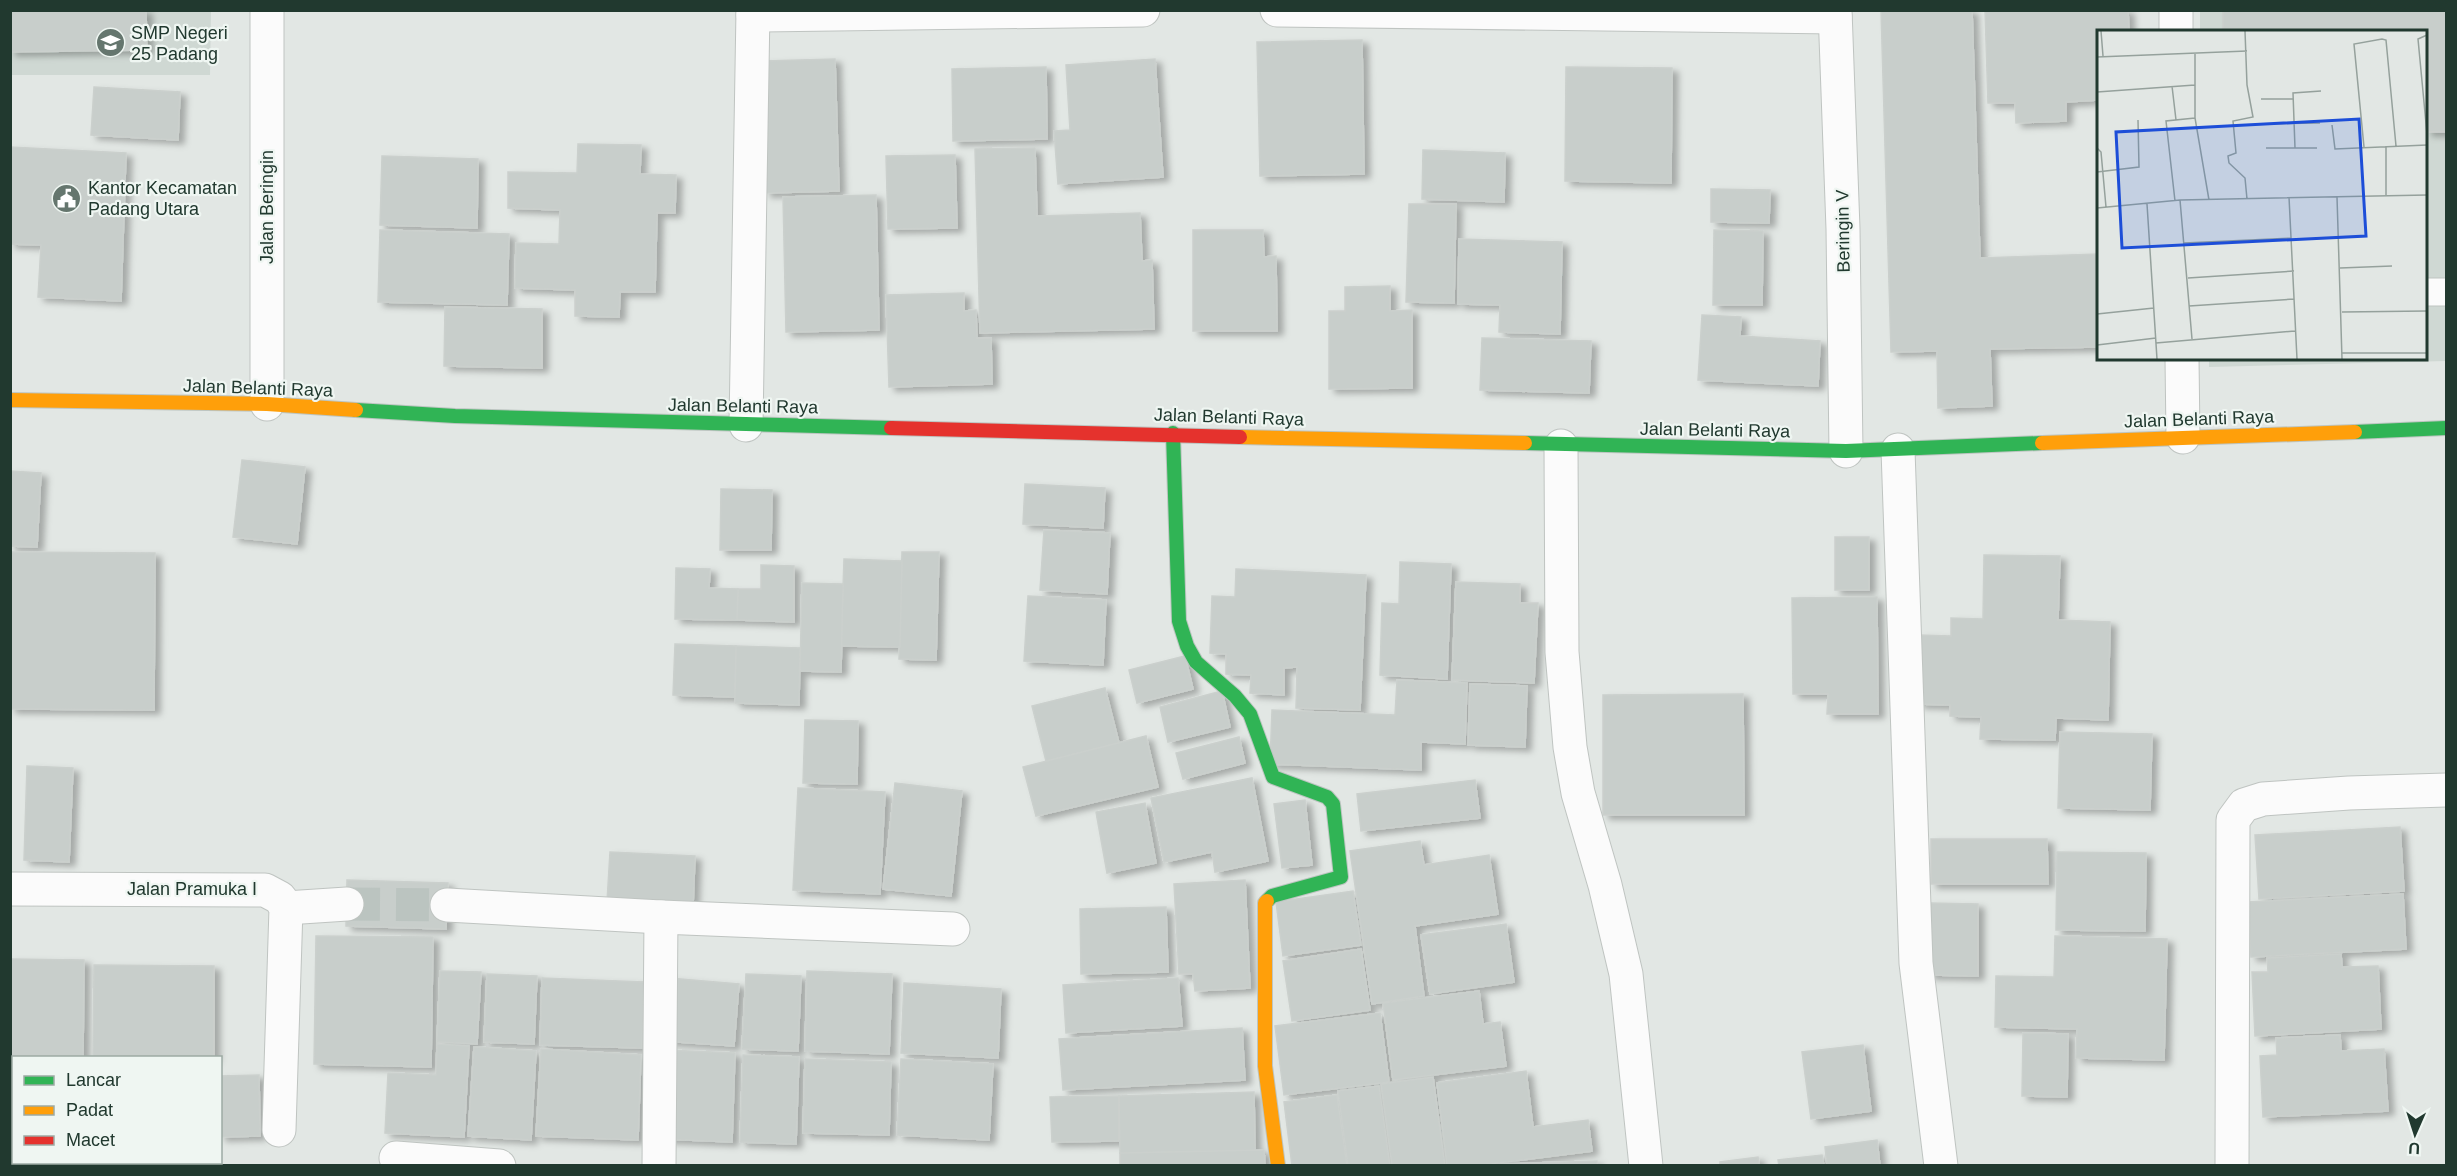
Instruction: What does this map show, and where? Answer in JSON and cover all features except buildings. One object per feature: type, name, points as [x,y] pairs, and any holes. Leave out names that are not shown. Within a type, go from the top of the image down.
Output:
[{"type":"street","name":"Jalan Beringin","points":[[267,10],[267,404]]},
{"type":"street","points":[[746,425],[753,13],[1143,10]]},
{"type":"street","points":[[1277,10],[1835,14]]},
{"type":"street","points":[[2176,10],[2176,30]]},
{"type":"street","name":"Beringin V","points":[[1835,14],[1843,229],[1846,451]]},
{"type":"street","points":[[2182,360],[2183,437]]},
{"type":"street","name":"Jalan Belanti Raya","points":[[10,400],[267,404],[455,416],[746,425],[1173,433],[1561,446],[1846,451],[2446,428]]},
{"type":"street","points":[[1173,433],[1179,621],[1187,646],[1196,662],[1235,696],[1250,714],[1273,777],[1327,797],[1334,804],[1341,877],[1272,896],[1265,903],[1265,1066],[1278,1166]]},
{"type":"street","points":[[1561,446],[1562,652],[1570,747],[1578,793],[1605,885],[1626,974],[1646,1166]]},
{"type":"street","points":[[1898,450],[1916,963],[1941,1166]]},
{"type":"street","points":[[2232,1166],[2233,820],[2244,806],[2263,799],[2446,790]]},
{"type":"street","name":"Jalan Pramuka I","points":[[10,889],[265,890],[280,898],[286,908]]},
{"type":"street","points":[[279,1130],[286,908],[347,904]]},
{"type":"street","points":[[447,905],[661,917],[953,928]]},
{"type":"street","points":[[659,1166],[661,917]]},
{"type":"street","points":[[396,1158],[499,1166]]},
{"type":"lane","points":[[2427,292],[2446,292]]},
{"type":"shaded area","name":"SMP Negeri 25 Padang","points":[[10,11],[211,11],[210,75],[11,75]]},
{"type":"shaded area","points":[[2200,11],[2446,11],[2446,361],[2209,367],[2209,360],[2427,360],[2427,30],[2200,30]]},
{"type":"tunnel","points":[[347,904],[447,905]]},
{"type":"traffic: fast","points":[[356,410],[455,416],[891,428]]},
{"type":"traffic: fast","points":[[2355,432],[2446,428]]},
{"type":"traffic: fast","points":[[1173,433],[1179,621],[1187,646],[1196,662],[1235,696],[1250,714],[1273,777],[1327,797],[1333,804],[1341,877],[1272,896],[1267,901]]},
{"type":"traffic: fast","points":[[1525,443],[1846,451],[2042,443]]},
{"type":"traffic: slow","points":[[10,400],[267,404],[356,410]]},
{"type":"traffic: slow","points":[[2042,443],[2355,432]]},
{"type":"traffic: slow","points":[[1240,437],[1525,443]]},
{"type":"traffic: slow","points":[[1267,901],[1265,903],[1265,1066],[1278,1166]]},
{"type":"traffic: jam","points":[[891,428],[1240,437]]},
{"type":"place","name":"SMP Negeri 25 Padang","points":[[110,43]]},
{"type":"place","name":"Kantor Kecamatan Padang Utara","points":[[67,198]]}]
